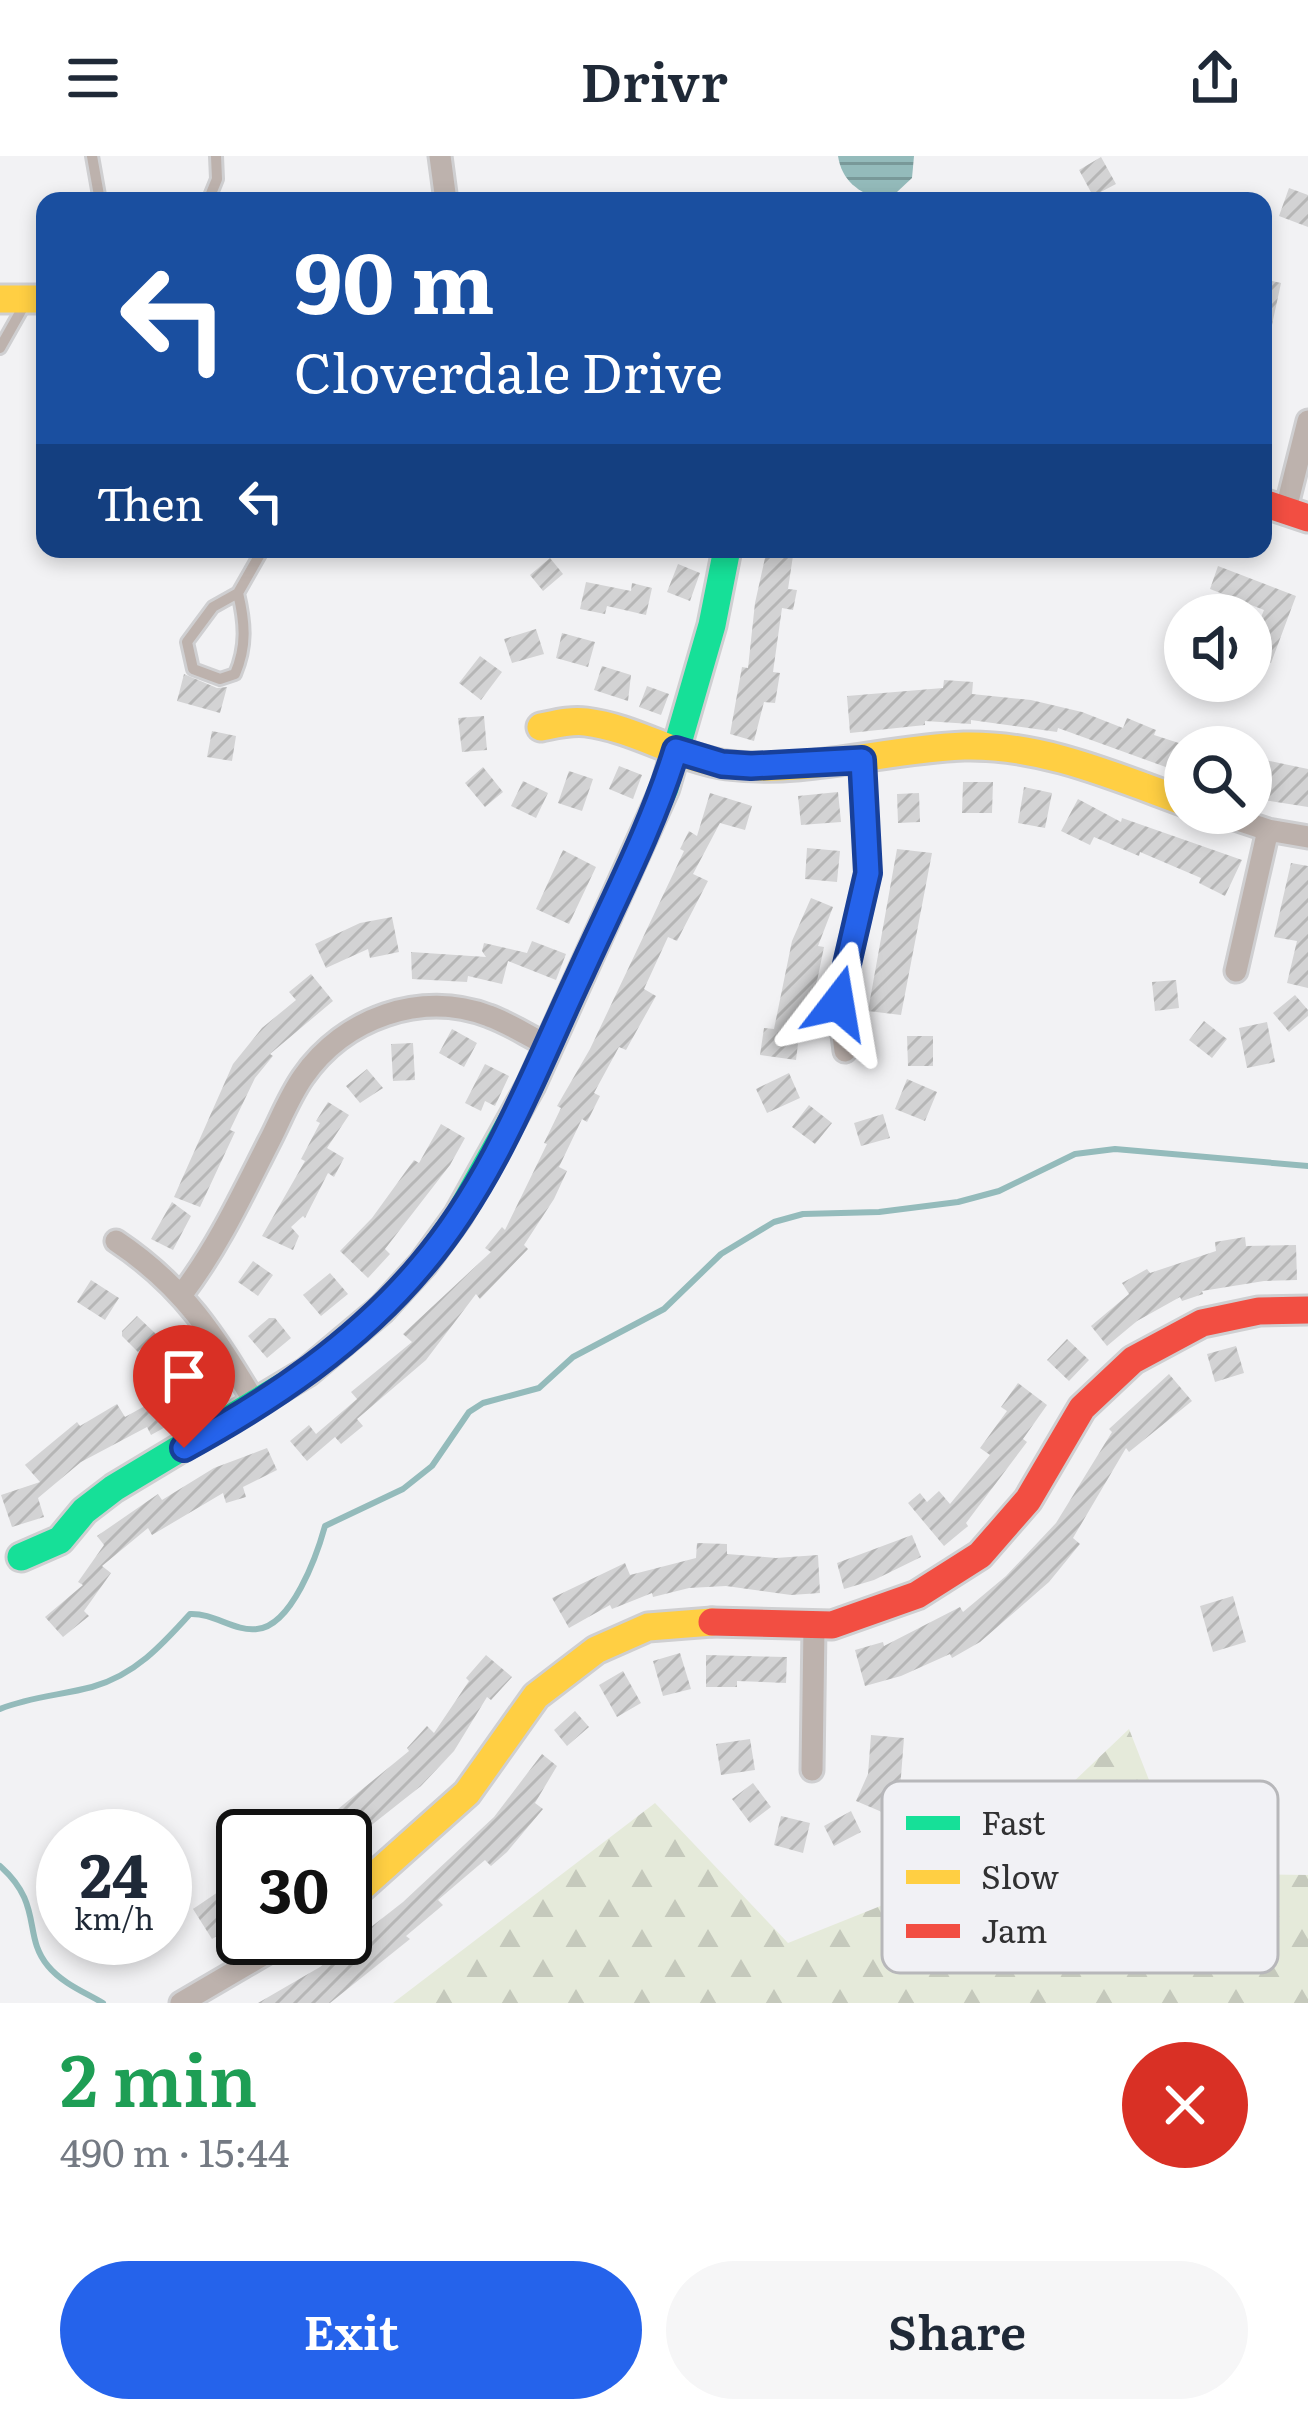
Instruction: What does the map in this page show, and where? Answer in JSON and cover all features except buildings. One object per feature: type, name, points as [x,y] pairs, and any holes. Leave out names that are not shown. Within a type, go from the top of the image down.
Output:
[{"type":"street","points":[[440,156],[445,192]]},
{"type":"street","points":[[1286,510],[1308,421]]},
{"type":"street","points":[[21,1557],[60,1540],[84,1510],[114,1488],[307,1372],[382,1309],[424,1264],[486,1169],[531,1085],[636,854],[676,750],[712,625],[725,558]]},
{"type":"street","points":[[542,727],[584,721],[722,764],[751,766],[862,760],[963,746],[1001,747],[1040,753],[1164,795]]},
{"type":"street","points":[[845,1051],[838,1003],[868,873],[862,760]]},
{"type":"street","points":[[1272,831],[1308,837]]},
{"type":"street","points":[[1236,970],[1267,834]]},
{"type":"street","points":[[182,1294],[211,1256],[301,1080],[355,1027],[402,1010],[449,1005],[489,1016],[547,1045]]},
{"type":"street","points":[[116,1241],[182,1294],[212,1330],[257,1406]]},
{"type":"street","points":[[372,1878],[467,1793],[536,1696],[596,1650],[648,1627],[685,1621],[832,1625],[917,1595],[980,1556],[1028,1500],[1082,1408],[1133,1360],[1202,1323],[1259,1311],[1308,1310]]},
{"type":"street","points":[[812,1770],[814,1627]]},
{"type":"street","points":[[181,2003],[246,1965]]},
{"type":"lane","points":[[92,156],[98,192]]},
{"type":"lane","points":[[212,192],[217,156]]},
{"type":"lane","points":[[0,348],[24,299]]},
{"type":"lane","points":[[238,593],[245,651],[235,674],[220,679],[193,669],[187,642],[213,607],[238,593],[258,558]]},
{"type":"green space","points":[[1129,1729],[1149,1781],[1074,1781]]},
{"type":"green space","points":[[655,1803],[788,1943],[882,1905],[882,1973],[1278,1973],[1278,1875],[1308,1875],[1308,2003],[393,2003]]},
{"type":"water","points":[[838,156],[914,156],[912,178],[897,192],[864,192],[843,172]]},
{"type":"waterway","points":[[0,1709],[122,1675],[158,1648],[190,1614],[249,1629],[270,1625],[301,1587],[325,1526],[403,1489],[432,1466],[469,1412],[483,1403],[539,1388],[573,1357],[664,1309],[721,1254],[774,1222],[803,1214],[879,1212],[958,1202],[999,1191],[1075,1154],[1115,1149],[1308,1166]]},
{"type":"waterway","points":[[0,1866],[22,1894],[48,1966],[103,2003]]},
{"type":"traffic: fast","points":[[21,1557],[60,1540],[84,1511],[114,1488],[307,1372],[382,1309],[458,1216],[531,1085],[665,788],[712,625],[725,558]]},
{"type":"traffic: slow","points":[[0,299],[36,299]]},
{"type":"traffic: slow","points":[[541,727],[575,722],[604,725],[709,761],[757,767],[964,746],[1021,750],[1077,763],[1164,794]]},
{"type":"traffic: slow","points":[[372,1878],[467,1793],[536,1696],[596,1650],[648,1627],[712,1622]]},
{"type":"traffic: jam","points":[[1272,506],[1308,518]]},
{"type":"traffic: jam","points":[[712,1622],[832,1625],[917,1595],[980,1555],[1028,1500],[1082,1408],[1133,1360],[1202,1323],[1259,1311],[1308,1310]]},
{"type":"route","points":[[184,1448],[307,1372],[382,1309],[424,1264],[458,1216],[531,1085],[636,854],[676,750],[722,764],[751,766],[862,760],[868,873],[838,1003]]}]
